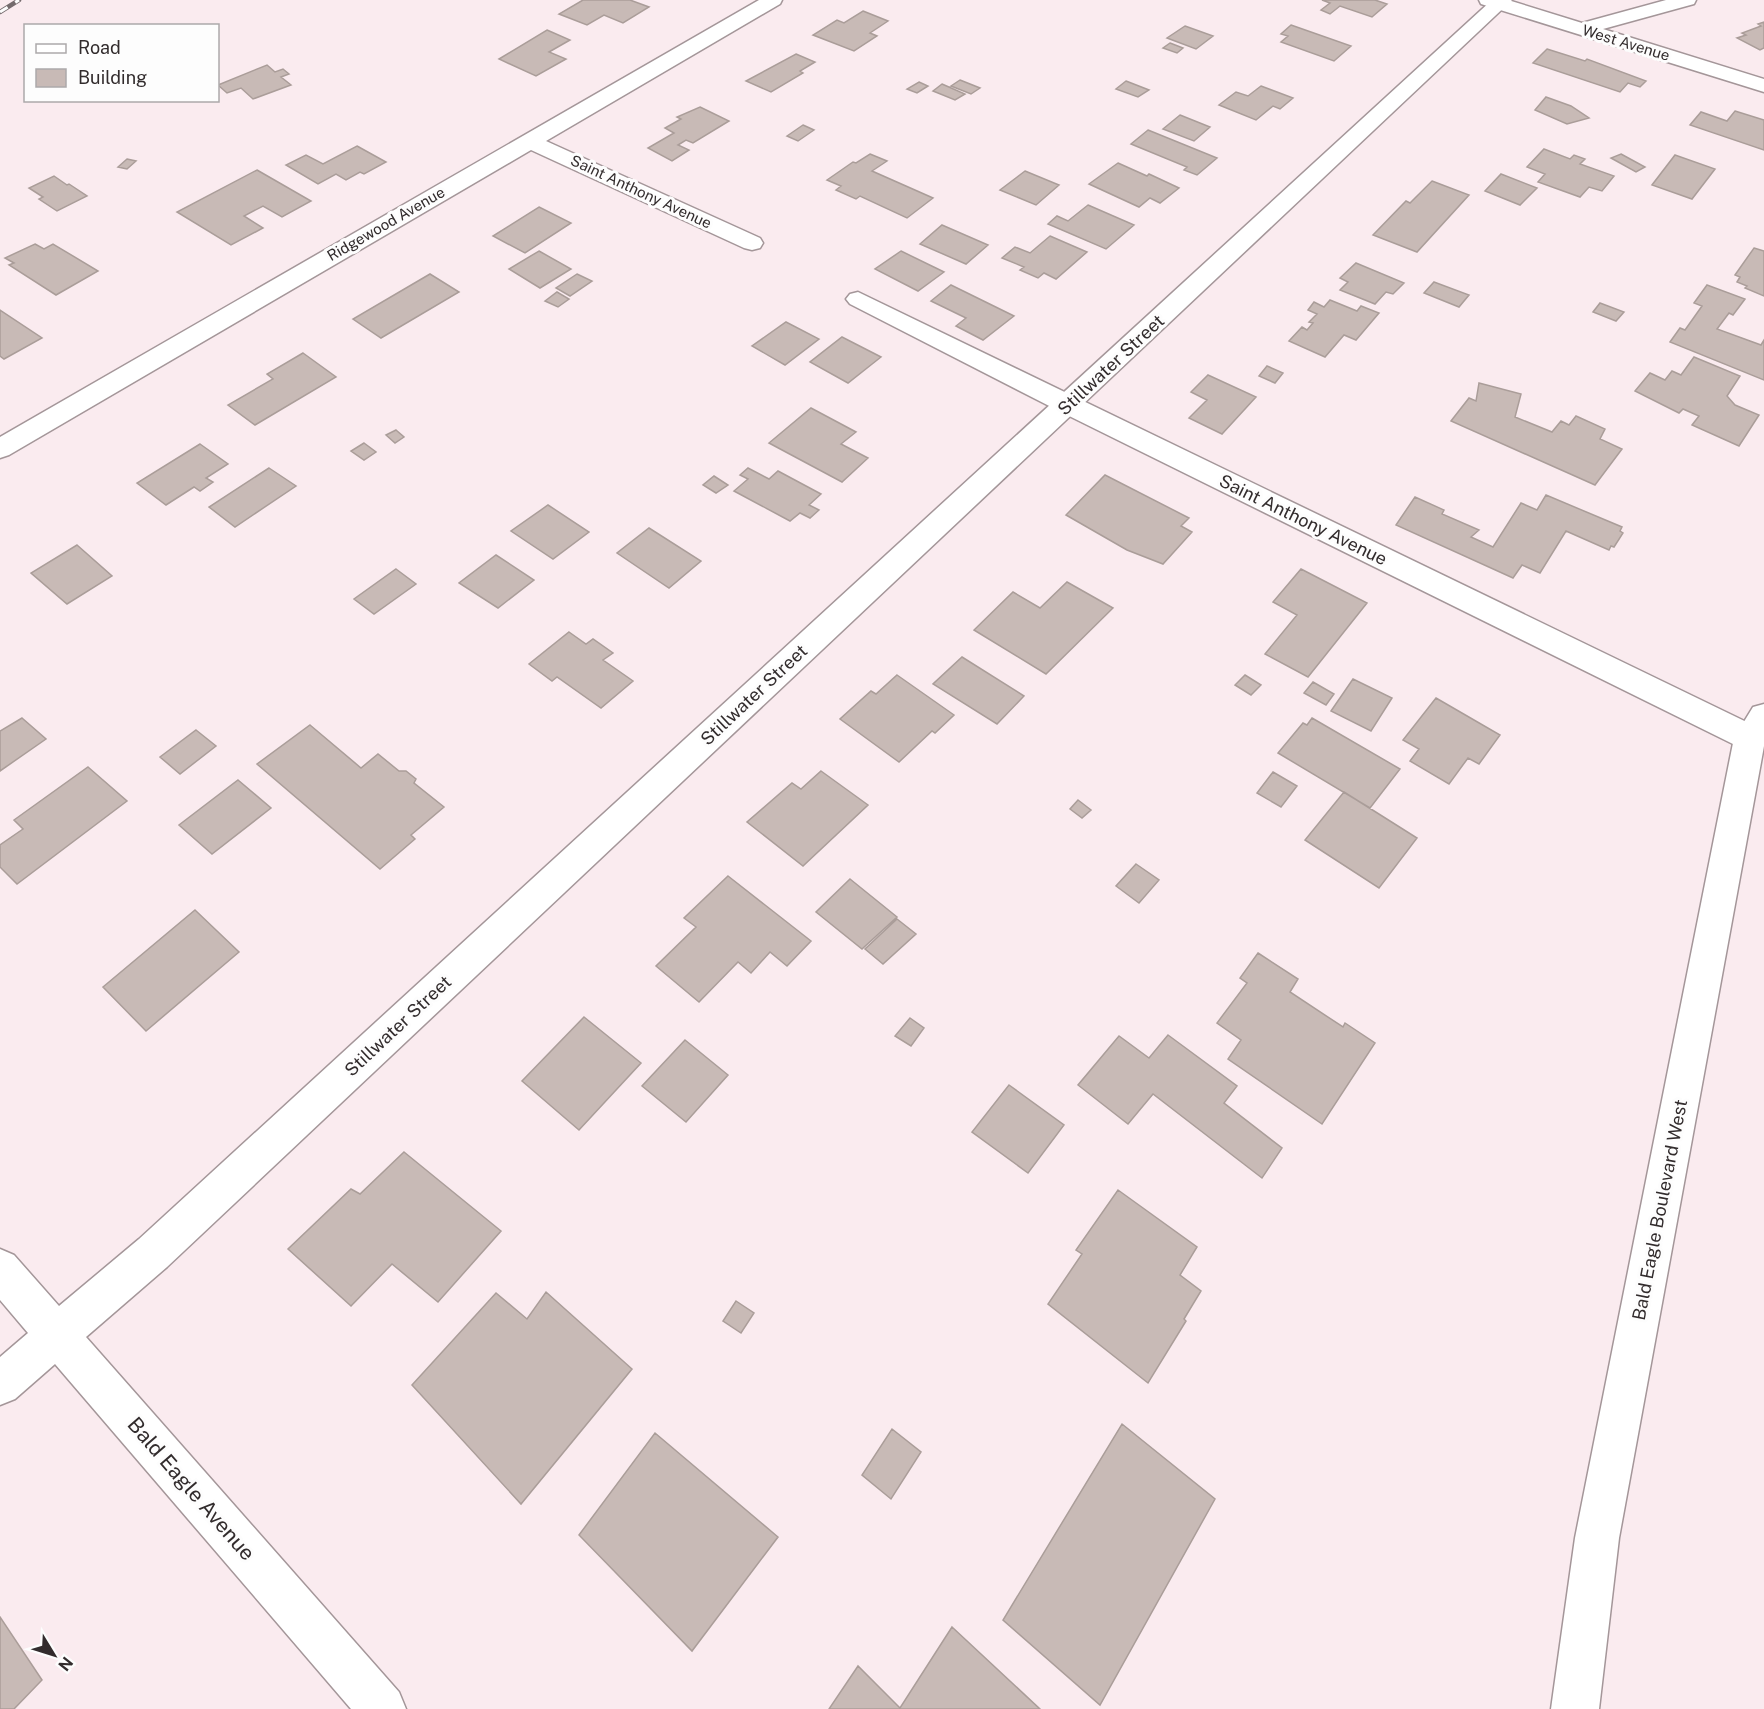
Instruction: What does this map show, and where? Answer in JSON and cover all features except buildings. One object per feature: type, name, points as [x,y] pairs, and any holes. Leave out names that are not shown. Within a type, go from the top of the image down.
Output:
[{"type":"street","name":"Ridgewood Avenue","points":[[0,449],[773,0]]},
{"type":"street","points":[[1583,29],[1687,0]]},
{"type":"street","name":"West Avenue","points":[[1497,1],[1764,86]]},
{"type":"street","name":"Stillwater Street","points":[[0,1384],[170,1236],[1068,405],[1497,1]]},
{"type":"street","name":"Saint Anthony Avenue","points":[[530,141],[752,243]]},
{"type":"street","name":"Saint Anthony Avenue","points":[[858,298],[1068,405],[1757,727]]},
{"type":"street","name":"Bald Eagle Boulevard West","points":[[1575,1709],[1598,1538],[1757,727]]},
{"type":"street","name":"Bald Eagle Avenue","points":[[0,1269],[382,1709]]},
{"type":"railway","points":[[0,12],[19,0]]}]
